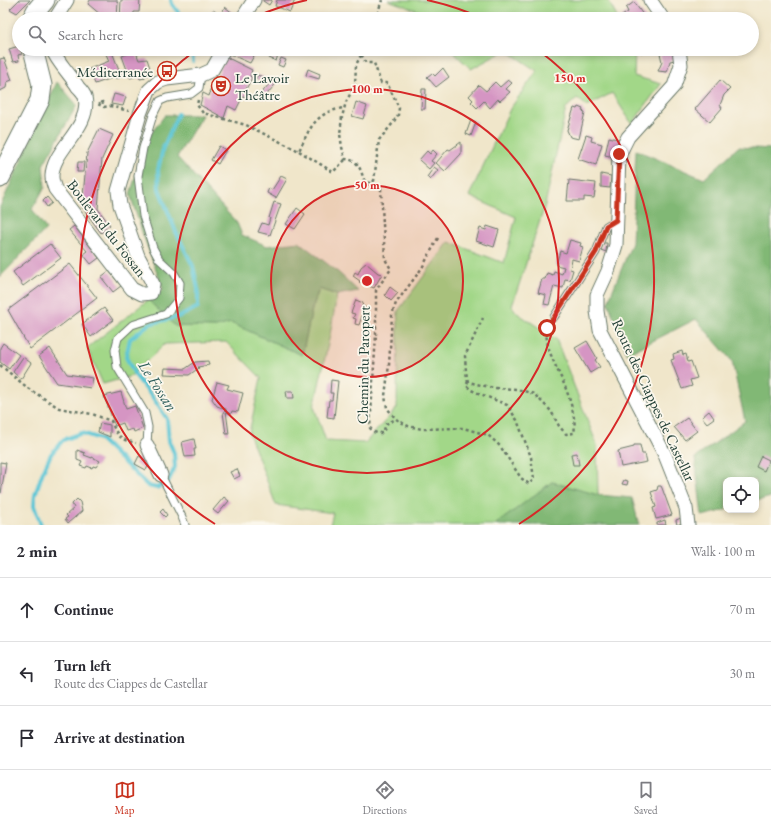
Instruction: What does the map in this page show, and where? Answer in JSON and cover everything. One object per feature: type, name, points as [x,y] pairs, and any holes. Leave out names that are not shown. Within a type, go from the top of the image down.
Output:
[{"type":"street","points":[[36,12],[45,0]]},
{"type":"street","points":[[59,12],[67,0]]},
{"type":"street","points":[[246,12],[254,0]]},
{"type":"street","points":[[650,0],[658,12]]},
{"type":"street","points":[[0,178],[40,100],[42,85],[35,56]]},
{"type":"street","name":"Boulevard du Fossan","points":[[55,56],[72,77],[84,96],[86,109],[80,126],[68,141],[54,167],[52,178],[55,189],[132,288],[142,294],[151,292],[153,284],[138,256],[120,205],[118,191],[140,114],[149,90],[158,82],[168,79],[200,81]]},
{"type":"street","points":[[200,81],[212,70],[220,56]]},
{"type":"street","name":"Route des Ciappes de Castellar","points":[[680,56],[681,65],[674,86],[628,137],[619,154],[616,245],[608,271],[597,295],[597,311],[600,330],[665,455],[686,508],[688,525]]},
{"type":"street","points":[[147,445],[161,475]]},
{"type":"lane","points":[[147,445],[148,427],[145,413],[117,368],[115,350],[118,338],[132,325],[166,314],[180,298],[180,283],[174,273],[159,259],[153,248],[143,216],[138,176],[145,142],[153,115],[160,101],[167,98],[191,94],[200,81]]},
{"type":"lane","points":[[554,317],[596,252],[606,226],[616,220]]},
{"type":"lane","points":[[161,475],[185,525]]},
{"type":"path","points":[[378,12],[382,0]]},
{"type":"path","points":[[345,160],[340,134],[342,117],[346,102],[355,85],[356,65],[360,56]]},
{"type":"path","points":[[200,81],[197,105],[203,113],[246,125],[299,151],[333,172],[345,160],[352,160],[357,163],[365,182],[371,183],[374,181],[379,140],[393,123],[398,115],[399,108],[387,83],[381,83],[374,63],[366,63],[362,56]]},
{"type":"path","points":[[97,108],[100,101],[104,103],[104,108],[110,106],[140,114]]},
{"type":"path","points":[[299,151],[308,131],[315,121],[335,109],[344,108]]},
{"type":"path","name":"Chemin du Paropert","points":[[374,181],[381,189],[385,259],[391,269],[376,290],[376,335],[370,428],[374,432],[380,434],[384,430],[386,424],[396,419]]},
{"type":"path","points":[[438,238],[422,268],[396,303],[392,315],[389,365],[385,396],[387,408],[396,419],[408,426],[422,429],[463,428],[488,435],[500,446],[521,478],[530,484],[534,479],[531,457],[517,420],[507,405],[471,390],[466,385],[468,382],[465,356],[483,318]]},
{"type":"path","points":[[468,382],[494,388],[517,389],[534,394],[551,411],[566,434],[574,433],[574,419],[565,385],[546,341],[547,328],[554,317]]},
{"type":"path","points":[[0,365],[29,389],[59,408],[92,414],[111,421],[116,434],[127,441],[147,445]]},
{"type":"green space","points":[[388,0],[608,0],[614,12],[420,12]]},
{"type":"green space","points":[[457,56],[495,56],[471,69]]},
{"type":"green space","points":[[515,56],[635,56],[634,76],[661,84],[632,124],[612,93],[587,106],[577,98],[566,108],[545,205],[512,306],[517,313],[556,339],[597,445],[598,495],[552,482],[495,525],[330,525],[333,513],[276,505],[249,433],[261,378],[226,342],[165,344],[131,376],[103,384],[87,348],[148,300],[175,326],[216,327],[231,323],[302,355],[312,309],[319,289],[337,295],[314,407],[326,441],[365,443],[397,408],[398,311],[449,242],[504,263],[516,217],[469,196],[510,109],[537,71]]},
{"type":"green space","points":[[57,82],[77,105],[43,165],[45,187],[32,209],[46,229],[0,277],[0,207]]},
{"type":"green space","points":[[165,115],[202,115],[177,157],[237,223],[242,235],[267,246],[299,242],[338,272],[358,291],[337,295],[319,289],[312,309],[302,355],[231,323],[216,327],[175,326],[148,300],[163,289],[130,194],[149,136]]},
{"type":"green space","points":[[738,147],[771,149],[771,497],[759,500],[759,477],[723,477],[723,511],[702,516],[695,458],[745,421],[732,361],[696,319],[627,354],[608,302],[632,243],[636,150],[704,179]]},
{"type":"green space","points":[[552,482],[598,495],[632,498],[639,525],[495,525]]},
{"type":"building","points":[[19,0],[30,0],[18,12],[10,9]]},
{"type":"building","points":[[90,0],[117,0],[117,12],[97,12],[88,4]]},
{"type":"building","points":[[121,0],[140,0],[139,12],[120,12]]},
{"type":"building","points":[[263,0],[272,0],[269,5]]},
{"type":"building","points":[[277,0],[295,0],[290,12],[275,6]]},
{"type":"building","points":[[634,2],[641,12],[628,12],[626,8]]},
{"type":"building","points":[[225,7],[231,12],[222,12]]},
{"type":"building","points":[[12,48],[12,56],[18,56],[19,61],[13,62],[9,49]]},
{"type":"building","points":[[107,56],[114,56],[122,77],[116,79],[115,77],[95,84],[89,69],[109,61]]},
{"type":"building","points":[[122,56],[137,56],[139,60],[147,59],[152,74],[144,76],[145,78],[140,79],[139,76],[130,78]]},
{"type":"building","points":[[234,56],[254,56],[250,63]]},
{"type":"building","points":[[270,56],[278,56],[276,61],[269,58]]},
{"type":"building","points":[[661,56],[674,56],[675,60],[670,61],[667,72],[658,71],[662,62]]},
{"type":"building","points":[[226,57],[252,70],[250,76],[252,78],[245,91],[248,93],[246,97],[243,96],[236,110],[228,106],[224,118],[200,105],[203,93],[209,96],[209,92]]},
{"type":"building","points":[[4,58],[12,80],[7,82],[6,88],[0,91],[0,59]]},
{"type":"building","points":[[281,58],[286,60],[283,67],[278,65]]},
{"type":"building","points":[[443,68],[449,77],[436,87],[427,77],[432,73],[435,76]]},
{"type":"building","points":[[308,69],[320,74],[319,79],[306,75]]},
{"type":"building","points":[[257,75],[278,81],[263,99],[259,96],[270,83],[256,79]]},
{"type":"building","points":[[508,80],[512,83],[506,89],[510,92],[500,101],[498,99],[490,108],[484,101],[477,108],[471,102],[473,100],[469,96],[479,85],[486,91],[495,82],[500,87]]},
{"type":"building","points":[[720,80],[730,89],[724,95],[720,105],[722,108],[710,122],[695,109]]},
{"type":"building","points":[[422,89],[426,89],[425,109],[421,109]]},
{"type":"building","points":[[114,94],[126,97],[123,106],[111,104]]},
{"type":"building","points":[[356,102],[367,106],[363,119],[352,116]]},
{"type":"building","points":[[578,107],[583,109],[582,111],[585,112],[579,139],[570,137],[567,130],[574,108],[577,109]]},
{"type":"building","points":[[471,120],[476,122],[471,136],[466,134]]},
{"type":"building","points":[[99,129],[113,135],[102,159],[98,209],[110,225],[101,233],[82,207],[87,153]]},
{"type":"building","points":[[586,135],[592,137],[591,141],[602,144],[596,165],[578,159]]},
{"type":"building","points":[[609,137],[621,140],[613,157],[605,155]]},
{"type":"building","points":[[461,142],[461,154],[445,171],[436,163],[448,149],[450,150]]},
{"type":"building","points":[[219,146],[226,150],[218,164],[211,160]]},
{"type":"building","points":[[433,150],[437,154],[431,161],[434,163],[429,169],[419,160],[427,151],[430,154]]},
{"type":"building","points":[[78,162],[84,162],[83,172],[77,172]]},
{"type":"building","points":[[434,167],[438,170],[430,180],[427,177]]},
{"type":"building","points":[[601,174],[611,176],[610,188],[601,187]]},
{"type":"building","points":[[281,176],[287,179],[276,198],[267,193],[269,188],[272,190]]},
{"type":"building","points":[[569,180],[596,183],[594,198],[584,197],[584,201],[567,201]]},
{"type":"building","points":[[47,197],[52,203],[47,207],[43,201]]},
{"type":"building","points":[[274,202],[281,204],[270,235],[258,232],[262,223],[268,225]]},
{"type":"building","points":[[297,208],[305,214],[295,229],[286,224]]},
{"type":"building","points":[[74,226],[99,258],[91,264],[83,254],[87,251],[69,230]]},
{"type":"building","points":[[487,226],[499,230],[494,247],[476,241],[480,228],[486,230]]},
{"type":"building","points":[[570,240],[581,243],[580,246],[583,247],[579,261],[572,259],[570,269],[573,270],[570,280],[565,279],[563,288],[554,286],[549,305],[544,304],[546,295],[538,293],[542,279],[545,279],[547,273],[553,275],[554,271],[562,274],[564,267],[556,265],[560,251],[566,253]]},
{"type":"building","points":[[603,243],[607,243],[606,252],[601,250]]},
{"type":"building","points":[[50,244],[61,258],[23,286],[13,272]]},
{"type":"building","points":[[366,263],[378,273],[382,274],[374,288],[359,282],[360,281],[353,276],[355,272],[358,274],[361,267]]},
{"type":"building","points":[[70,264],[97,298],[30,349],[8,310]]},
{"type":"building","points":[[109,271],[121,286],[113,292],[101,277]]},
{"type":"building","points":[[390,287],[398,293],[391,301],[385,295]]},
{"type":"building","points":[[356,300],[363,303],[362,306],[365,307],[359,325],[355,324],[356,319],[353,318],[355,314],[351,313]]},
{"type":"building","points":[[104,308],[113,320],[91,337],[82,324]]},
{"type":"building","points":[[587,341],[597,358],[595,360],[600,367],[590,373],[575,348]]},
{"type":"building","points":[[3,343],[19,355],[9,369],[0,362],[0,348]]},
{"type":"building","points":[[50,348],[67,374],[93,378],[91,388],[57,383],[39,356]]},
{"type":"building","points":[[682,351],[683,355],[686,354],[688,362],[691,361],[697,378],[690,380],[692,386],[682,389],[671,360],[674,359],[673,354]]},
{"type":"building","points":[[23,357],[31,363],[21,379],[13,372]]},
{"type":"building","points":[[208,361],[209,365],[198,367],[199,368],[189,375],[164,374],[165,368],[185,369],[195,362]]},
{"type":"building","points":[[331,380],[338,381],[334,418],[327,417],[329,400],[332,400],[333,393],[330,393]]},
{"type":"building","points":[[217,382],[229,385],[227,389],[243,393],[238,412],[232,411],[231,414],[226,412],[226,409],[217,406],[212,399]]},
{"type":"building","points":[[286,391],[293,391],[294,398],[287,398]]},
{"type":"building","points":[[121,392],[126,409],[135,406],[143,428],[134,432],[133,429],[126,431],[123,423],[115,426],[104,396]]},
{"type":"building","points":[[226,411],[229,434],[226,434],[223,412]]},
{"type":"building","points":[[709,411],[714,418],[707,423],[702,417]]},
{"type":"building","points":[[687,418],[697,431],[685,440],[674,427]]},
{"type":"building","points":[[100,423],[110,425],[110,437],[98,432]]},
{"type":"building","points":[[194,439],[196,449],[194,449],[195,456],[185,457],[182,442]]},
{"type":"building","points":[[634,445],[640,445],[642,454],[645,454],[647,462],[621,467],[618,451],[634,447]]},
{"type":"building","points":[[77,450],[85,453],[84,455],[100,461],[96,467],[93,466],[92,468],[87,466],[86,468],[80,466],[82,462],[77,460]]},
{"type":"building","points":[[577,453],[579,465],[573,465],[571,454]]},
{"type":"building","points":[[139,456],[150,463],[146,470],[135,464]]},
{"type":"building","points":[[761,456],[769,460],[764,471],[756,467]]},
{"type":"building","points":[[0,462],[6,463],[1,493],[0,493]]},
{"type":"building","points":[[237,469],[240,476],[234,479],[230,472]]},
{"type":"building","points":[[624,480],[628,481],[627,485],[622,484]]},
{"type":"building","points":[[658,486],[661,486],[662,488],[672,515],[656,519],[653,508],[656,507],[651,492],[657,490]]},
{"type":"building","points":[[224,497],[229,501],[218,514],[213,510]]},
{"type":"building","points":[[77,499],[80,502],[82,511],[68,523],[65,519],[68,517],[66,515],[74,508],[72,504]]},
{"type":"building","points":[[163,509],[167,515],[165,517],[160,512]]},
{"type":"building","points":[[681,518],[682,523],[677,525],[676,520]]},
{"type":"building","points":[[665,520],[666,525],[657,525],[657,523]]},
{"type":"waterway","name":"Le Fossan","points":[[171,0],[178,12]]},
{"type":"waterway","name":"Le Fossan","points":[[193,56],[193,61]]},
{"type":"waterway","name":"Le Fossan","points":[[41,525],[34,506],[35,495],[51,454],[63,440],[82,433],[100,439],[148,486],[157,488],[169,480],[175,467],[174,453],[169,441],[167,419],[135,375],[126,357],[130,339],[149,324],[181,316],[198,307],[198,289],[193,266],[176,232],[159,189],[158,170],[163,148],[178,114]]},
{"type":"place","name":"Méditerranée","points":[[167,71]]},
{"type":"place","name":"Le Lavoir Théâtre","points":[[221,86]]},
{"type":"route","points":[[547,328],[596,252],[606,226],[616,220],[619,154]]}]
